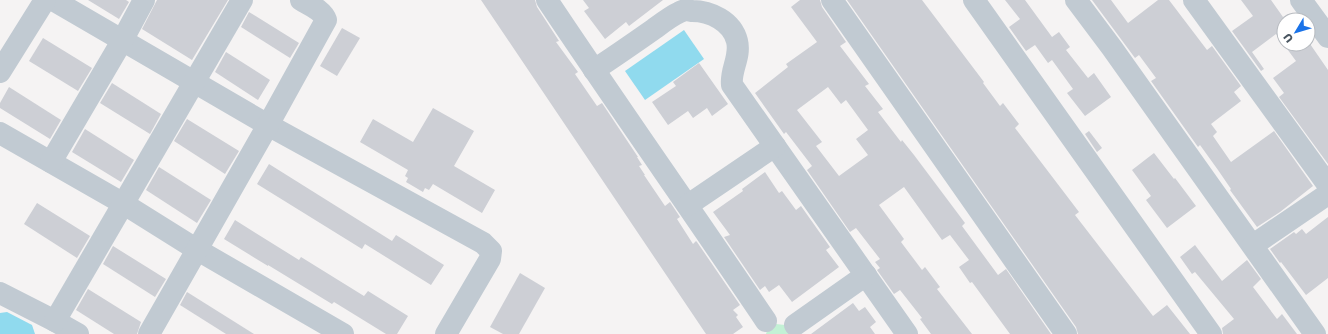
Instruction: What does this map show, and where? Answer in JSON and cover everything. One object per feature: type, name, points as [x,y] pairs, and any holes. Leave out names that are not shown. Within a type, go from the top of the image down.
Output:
[{"type":"street","points":[[0,72],[45,0]]},
{"type":"street","points":[[53,0],[268,125],[483,243],[491,251],[490,259],[446,334]]},
{"type":"street","points":[[51,162],[122,41],[144,0]]},
{"type":"street","points":[[55,321],[242,0]]},
{"type":"street","points":[[149,334],[326,20],[322,13],[301,0]]},
{"type":"street","points":[[547,0],[688,205],[762,328],[774,317],[783,317],[788,319],[796,329],[866,275]]},
{"type":"street","points":[[832,0],[1066,334]]},
{"type":"street","points":[[974,0],[1211,334]]},
{"type":"street","points":[[1076,0],[1253,245],[1315,334]]},
{"type":"street","points":[[1194,0],[1328,185]]},
{"type":"street","points":[[1301,0],[1328,37]]},
{"type":"street","points":[[594,70],[677,6],[702,11],[723,21],[731,29],[737,40],[737,62],[732,74],[732,85],[907,334]]},
{"type":"street","points":[[0,133],[124,204],[196,249],[343,334]]},
{"type":"street","points":[[688,205],[775,146]]},
{"type":"street","points":[[1253,245],[1328,194]]},
{"type":"street","points":[[0,293],[78,334]]},
{"type":"green space","points":[[776,324],[785,325],[791,334],[766,334],[767,331]]},
{"type":"water","points":[[684,30],[704,59],[645,100],[625,71]]},
{"type":"water","points":[[7,312],[32,325],[35,334],[0,334],[0,313]]},
{"type":"building","points":[[88,0],[126,0],[129,2],[119,19]]},
{"type":"building","points":[[157,0],[228,0],[192,60],[142,29]]},
{"type":"building","points":[[481,0],[535,0],[537,7],[559,41],[556,42],[578,72],[575,74],[597,106],[602,103],[638,157],[642,165],[639,166],[665,206],[670,202],[680,217],[677,219],[693,244],[696,241],[697,242],[740,305],[733,310],[738,315],[736,317],[743,327],[733,334],[706,334]]},
{"type":"building","points":[[583,0],[663,0],[629,26],[626,22],[605,39],[584,11],[589,8]]},
{"type":"building","points":[[800,0],[820,0],[822,7],[846,42],[840,46],[869,84],[865,86],[883,109],[878,112],[901,142],[902,140],[914,155],[965,223],[962,226],[998,275],[1006,269],[1051,334],[1010,334],[972,282],[970,283],[959,267],[969,260],[950,235],[942,240],[904,187],[879,205],[904,239],[901,242],[922,270],[925,267],[940,287],[937,289],[972,334],[931,334],[920,319],[922,318],[900,290],[894,294],[877,270],[880,268],[875,262],[880,259],[856,228],[850,232],[807,170],[812,166],[786,132],[784,134],[755,93],[788,67],[786,64],[817,42],[791,7]],"holes":[[[828,87],[841,104],[846,100],[868,130],[856,139],[868,155],[839,176],[816,146],[822,142],[797,110]]]},
{"type":"building","points":[[847,0],[922,0],[984,82],[983,83],[1000,106],[1003,103],[1019,124],[1015,128],[1079,212],[1075,215],[1153,316],[1167,305],[1190,334],[1078,334],[1076,327]]},
{"type":"building","points":[[1005,0],[1025,0],[1052,37],[1059,32],[1070,47],[1066,50],[1088,78],[1094,73],[1111,97],[1085,116],[1067,93],[1073,89],[1052,60],[1048,63],[1035,45],[1026,51],[1009,27],[1020,19]]},
{"type":"building","points":[[1092,0],[1111,0],[1128,23],[1158,0],[1169,0],[1207,50],[1212,46],[1241,86],[1234,92],[1241,101],[1211,124],[1217,132],[1213,136],[1231,162],[1274,131],[1313,186],[1280,212],[1257,227],[1200,145],[1198,147],[1151,81],[1156,78],[1139,55],[1135,58]]},
{"type":"building","points":[[1241,0],[1271,0],[1279,12],[1276,12],[1276,34],[1252,52],[1264,69],[1261,71],[1232,31],[1253,16]]},
{"type":"building","points":[[249,12],[299,43],[290,58],[241,27]]},
{"type":"building","points":[[342,28],[360,38],[337,76],[320,66]]},
{"type":"building","points":[[43,38],[92,68],[78,91],[29,61]]},
{"type":"building","points":[[226,52],[270,80],[258,100],[215,72]]},
{"type":"building","points":[[1289,52],[1316,52],[1328,70],[1328,164],[1279,97],[1284,93],[1273,78],[1296,61]]},
{"type":"building","points":[[699,63],[728,104],[712,116],[707,108],[693,118],[688,111],[668,125],[652,102],[676,86],[673,82]]},
{"type":"building","points":[[112,83],[161,114],[150,134],[100,103]]},
{"type":"building","points":[[9,87],[61,120],[50,139],[0,108],[0,103]]},
{"type":"building","points":[[433,108],[474,131],[454,166],[495,190],[482,213],[433,184],[429,190],[425,188],[423,192],[406,182],[408,178],[405,176],[408,170],[360,142],[373,119],[413,142]]},
{"type":"building","points":[[187,119],[239,151],[225,174],[174,141]]},
{"type":"building","points":[[85,129],[134,160],[121,182],[72,152]]},
{"type":"building","points":[[1089,131],[1102,148],[1097,152],[1085,134]]},
{"type":"building","points":[[1154,153],[1196,206],[1167,228],[1146,200],[1151,196],[1132,170]]},
{"type":"building","points":[[269,164],[392,241],[396,235],[444,265],[431,285],[365,244],[362,249],[257,184]]},
{"type":"building","points":[[159,167],[211,200],[197,223],[146,190]]},
{"type":"building","points":[[765,172],[779,193],[782,191],[796,210],[801,206],[830,247],[826,250],[839,267],[792,302],[779,285],[769,292],[765,286],[760,290],[724,237],[730,235],[713,212],[743,191],[742,189]]},
{"type":"building","points":[[37,203],[90,236],[77,258],[24,224]]},
{"type":"building","points":[[1328,217],[1328,278],[1306,295],[1270,249],[1294,232],[1296,234],[1302,229],[1306,234]]},
{"type":"building","points":[[235,220],[299,260],[301,257],[364,296],[368,291],[408,316],[397,334],[386,334],[334,302],[332,304],[224,239]]},
{"type":"building","points":[[1195,245],[1222,281],[1247,260],[1261,279],[1253,287],[1277,319],[1282,314],[1297,334],[1223,334],[1222,328],[1234,319],[1195,272],[1192,274],[1180,257]]},
{"type":"building","points":[[113,246],[166,279],[155,297],[103,264]]},
{"type":"building","points":[[520,273],[545,288],[519,334],[503,334],[490,327]]},
{"type":"building","points":[[88,289],[141,322],[137,334],[114,334],[76,310]]},
{"type":"building","points":[[187,292],[254,334],[226,334],[180,305]]},
{"type":"building","points":[[853,303],[859,311],[865,307],[876,322],[870,327],[875,334],[811,334]]}]
